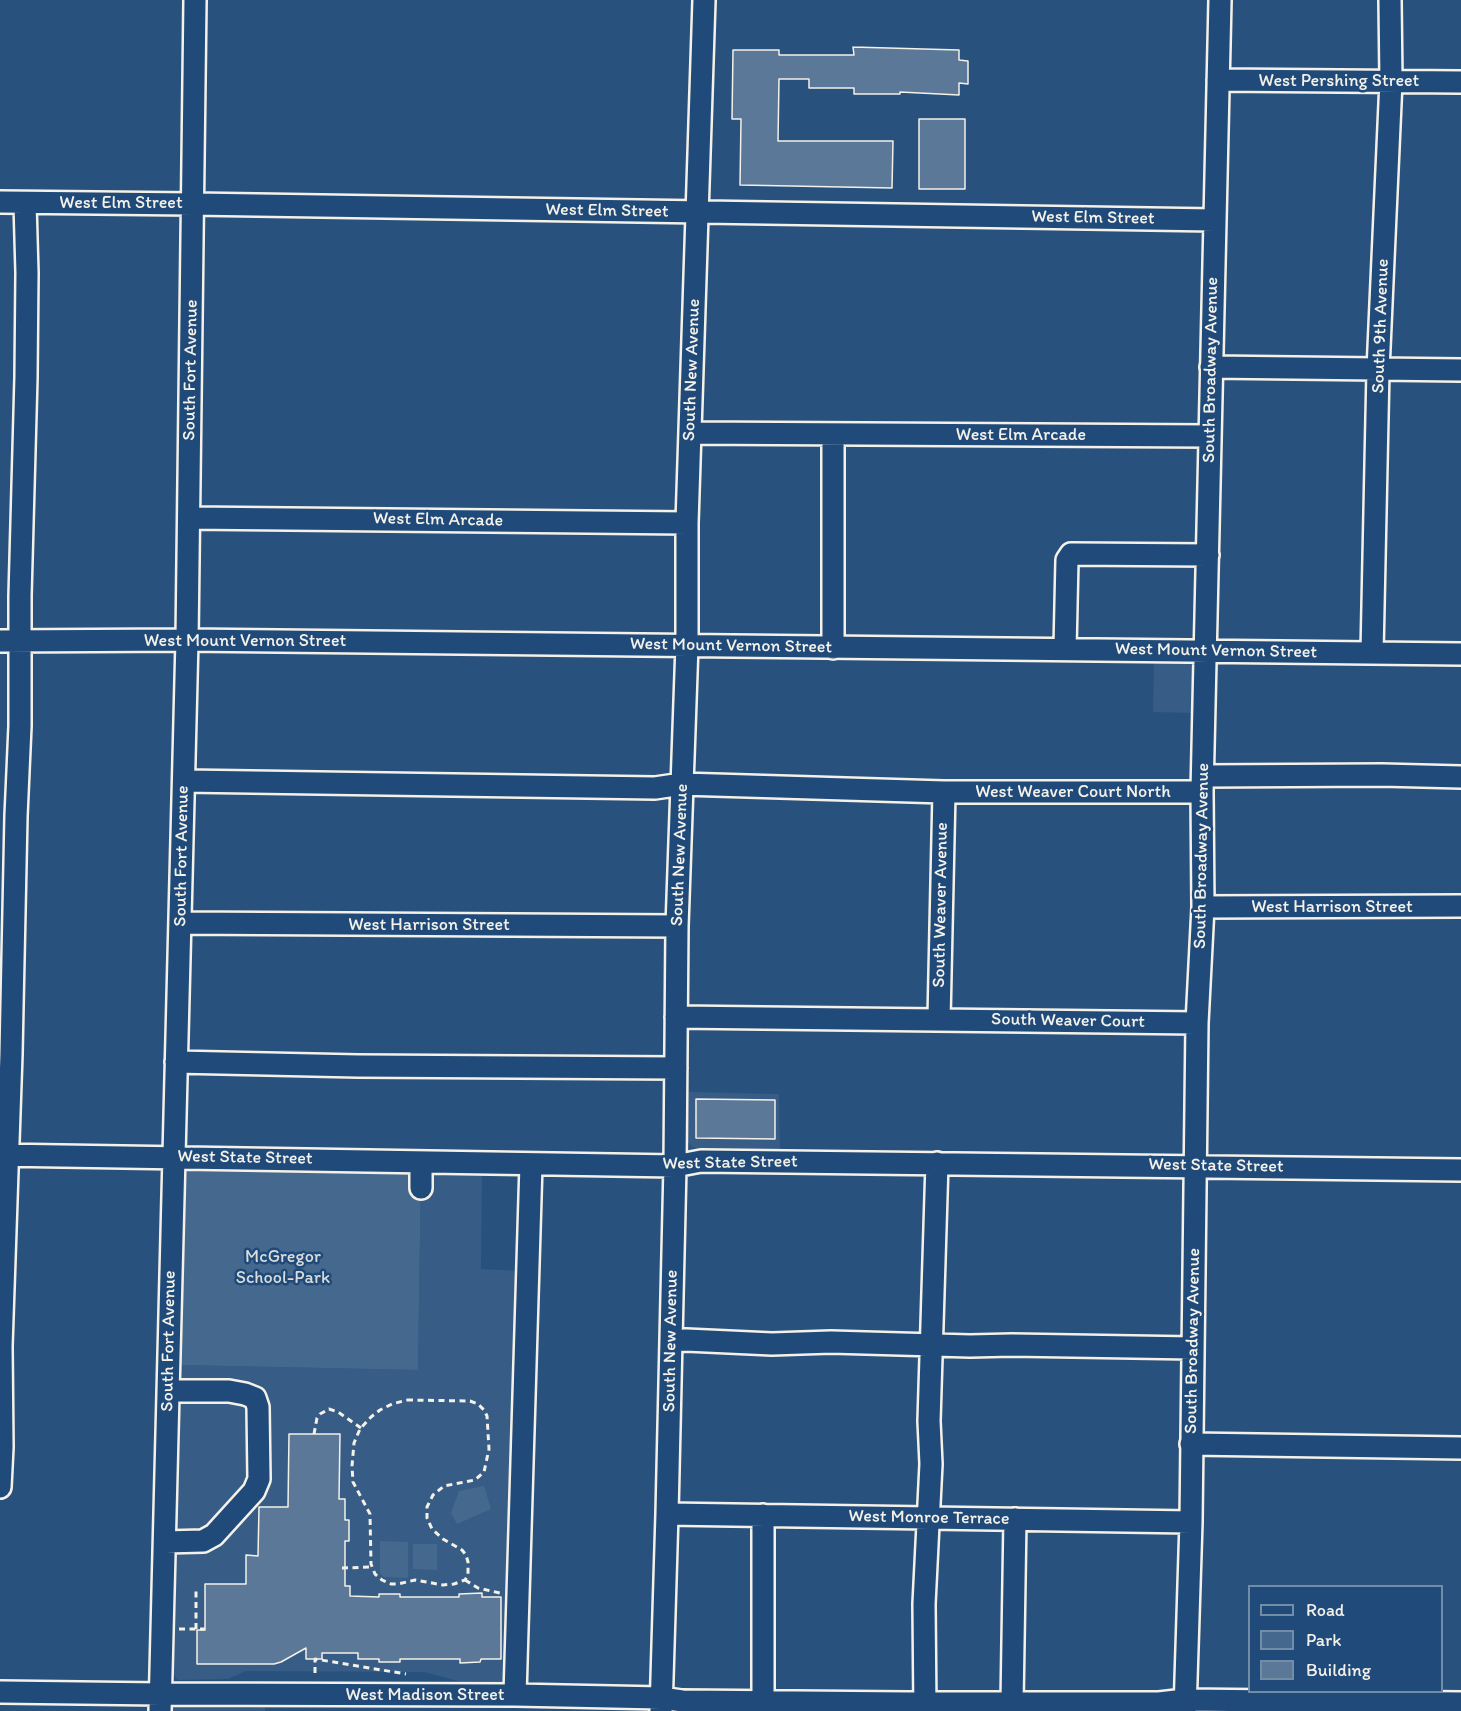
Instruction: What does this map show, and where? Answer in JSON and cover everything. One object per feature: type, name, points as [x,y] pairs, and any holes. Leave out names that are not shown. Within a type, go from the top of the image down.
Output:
[{"type":"street","name":"South Fort Avenue","points":[[161,1703],[187,640],[195,0]]},
{"type":"street","name":"South New Avenue","points":[[661,1705],[675,1166],[677,926],[687,645],[687,523],[704,0]]},
{"type":"street","name":"South Broadway Avenue","points":[[1185,1706],[1191,1522],[1197,1023],[1203,907],[1202,784],[1210,367],[1220,0]]},
{"type":"street","name":"South 9th Avenue","points":[[1372,653],[1378,370],[1391,81],[1390,0]]},
{"type":"street","name":"West Pershing Street","points":[[1218,80],[1461,82]]},
{"type":"street","name":"West Elm Street","points":[[0,202],[1214,220]]},
{"type":"street","points":[[0,1487],[4,1155],[20,726],[10,641],[26,365],[25,202]]},
{"type":"street","points":[[1210,367],[1461,370]]},
{"type":"street","name":"West Elm Arcade","points":[[690,433],[1209,436]]},
{"type":"street","points":[[833,434],[833,648]]},
{"type":"street","name":"West Elm Arcade","points":[[189,518],[687,523]]},
{"type":"street","points":[[1065,649],[1067,560],[1071,554],[1208,555]]},
{"type":"street","name":"West Mount Vernon Street","points":[[10,641],[187,640],[1461,654]]},
{"type":"street","name":"West Weaver Court North","points":[[183,781],[655,788],[682,784],[944,792],[1202,784],[1382,775],[1461,777]]},
{"type":"street","name":"South Weaver Avenue","points":[[939,1019],[944,792]]},
{"type":"street","name":"West Harrison Street","points":[[1203,907],[1461,906]]},
{"type":"street","name":"West Harrison Street","points":[[180,923],[677,926]]},
{"type":"street","name":"South Weaver Court","points":[[676,1017],[1197,1023]]},
{"type":"street","points":[[176,1062],[358,1066],[676,1068]]},
{"type":"street","name":"West State Street","points":[[4,1155],[675,1166],[701,1161],[1461,1170]]},
{"type":"street","points":[[421,1162],[421,1188]]},
{"type":"street","points":[[925,1707],[924,1604],[931,1464],[929,1421],[937,1163]]},
{"type":"street","points":[[515,1695],[531,1164]]},
{"type":"street","points":[[671,1341],[772,1344],[831,1342],[970,1347],[1012,1345],[1193,1348]]},
{"type":"street","points":[[165,1542],[203,1542],[214,1535],[254,1491],[259,1479],[258,1407],[255,1398],[229,1391],[168,1391]]},
{"type":"street","points":[[1191,1444],[1461,1448]]},
{"type":"street","name":"West Monroe Terrace","points":[[667,1514],[1191,1522]]},
{"type":"street","points":[[763,1515],[764,1702]]},
{"type":"street","points":[[1012,1703],[1015,1520]]},
{"type":"street","name":"West Madison Street","points":[[0,1692],[161,1703],[463,1703],[515,1695],[661,1705],[682,1701],[925,1707],[1012,1703],[1377,1707],[1461,1703]]},
{"type":"path","points":[[399,1401],[470,1401],[478,1404],[484,1410],[488,1423],[489,1449],[484,1473],[475,1480],[444,1486],[433,1495],[427,1507],[432,1529],[466,1555],[469,1570],[465,1580],[450,1585],[415,1580],[391,1584],[375,1574],[370,1551],[370,1514],[353,1482],[352,1453],[361,1428],[380,1410],[399,1401]]},
{"type":"path","points":[[314,1434],[317,1418],[329,1410],[338,1412],[361,1428]]},
{"type":"path","points":[[342,1568],[372,1567]]},
{"type":"path","points":[[465,1580],[478,1588],[504,1596]]},
{"type":"path","points":[[196,1590],[196,1629]]},
{"type":"path","points":[[178,1629],[205,1629]]},
{"type":"path","points":[[315,1673],[315,1659],[406,1674]]},
{"type":"shaded area","points":[[1154,661],[1184,661],[1194,669],[1194,713],[1153,712]]},
{"type":"shaded area","points":[[689,1092],[779,1094],[780,1151],[692,1147],[687,1141]]},
{"type":"shaded area","points":[[421,1171],[482,1171],[481,1269],[523,1271],[511,1682],[465,1683],[425,1672],[246,1671],[228,1679],[178,1680],[173,1669],[181,1365],[418,1370]]},
{"type":"shaded area","points":[[265,1702],[265,1711],[170,1711],[175,1703]]},
{"type":"green space","name":"McGregor School-Park","points":[[197,1168],[421,1171],[418,1370],[181,1365],[185,1176],[187,1171]]},
{"type":"green space","points":[[484,1486],[491,1509],[457,1524],[451,1513],[459,1491]]},
{"type":"green space","points":[[380,1541],[408,1542],[408,1578],[384,1577],[380,1573]]},
{"type":"green space","points":[[413,1544],[437,1544],[437,1570],[413,1569]]},
{"type":"building","points":[[853,47],[959,50],[959,60],[968,61],[968,84],[959,83],[959,95],[900,92],[900,94],[854,94],[854,88],[809,88],[809,79],[779,79],[778,141],[893,141],[892,188],[740,185],[741,119],[732,119],[733,50],[779,50],[779,55],[854,55]]},
{"type":"building","points":[[919,119],[965,119],[965,189],[919,189]]},
{"type":"building","points":[[696,1099],[775,1100],[775,1139],[696,1138]]},
{"type":"building","points":[[289,1434],[340,1434],[339,1499],[345,1499],[345,1520],[349,1520],[349,1541],[345,1541],[345,1586],[350,1586],[350,1596],[379,1597],[379,1594],[400,1594],[400,1597],[459,1597],[459,1594],[482,1593],[482,1597],[501,1597],[501,1659],[481,1659],[480,1662],[460,1663],[460,1659],[400,1659],[400,1662],[379,1662],[379,1659],[358,1659],[358,1653],[322,1653],[322,1659],[306,1659],[306,1648],[274,1664],[197,1664],[197,1630],[205,1630],[205,1584],[246,1584],[246,1555],[258,1556],[259,1507],[288,1507]]}]
